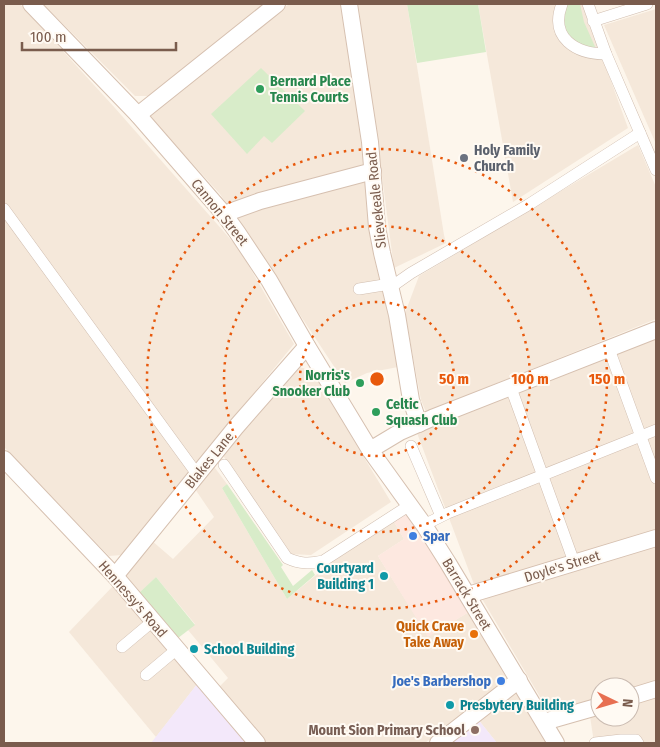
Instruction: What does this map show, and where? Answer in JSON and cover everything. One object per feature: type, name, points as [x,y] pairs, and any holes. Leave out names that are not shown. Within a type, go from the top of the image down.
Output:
[{"type":"street","name":"Cannon Street","points":[[32,4],[138,115],[224,214],[260,266],[370,450]]},
{"type":"street","points":[[138,115],[278,4]]},
{"type":"street","name":"Slievekeale Road","points":[[349,4],[368,119],[377,227],[397,315],[412,400],[419,424]]},
{"type":"street","points":[[562,4],[559,25],[568,43],[582,51],[606,54]]},
{"type":"street","points":[[588,4],[606,54],[656,170]]},
{"type":"street","points":[[593,21],[647,4]]},
{"type":"street","points":[[359,289],[390,286],[549,193],[640,133]]},
{"type":"street","points":[[224,214],[260,201],[373,171]]},
{"type":"street","points":[[4,209],[197,474]]},
{"type":"street","points":[[370,450],[400,432],[419,424],[656,330]]},
{"type":"street","name":"Blakes Lane","points":[[116,576],[197,474],[307,346]]},
{"type":"street","points":[[609,349],[656,478]]},
{"type":"street","points":[[511,388],[574,562]]},
{"type":"street","points":[[424,525],[441,516],[656,430]]},
{"type":"street","points":[[411,446],[441,516]]},
{"type":"street","name":"Barrack Street","points":[[370,450],[424,525],[556,743]]},
{"type":"street","name":"Hennessy's Road","points":[[4,459],[116,576],[257,743]]},
{"type":"street","points":[[224,465],[287,558],[296,563],[311,564],[323,561],[410,505]]},
{"type":"street","name":"Doyle's Street","points":[[468,595],[656,538]]},
{"type":"street","points":[[122,648],[153,621]]},
{"type":"street","points":[[146,675],[177,649]]},
{"type":"street","points":[[438,743],[519,680]]},
{"type":"street","points":[[640,694],[656,689]]},
{"type":"street","points":[[544,722],[590,709]]},
{"type":"street","points":[[595,743],[620,740],[636,740],[638,743]]},
{"type":"shaded area","points":[[4,4],[20,4],[115,108],[239,249],[294,344],[122,555],[109,556],[4,447]]},
{"type":"shaded area","points":[[43,4],[264,4],[151,96],[135,96]]},
{"type":"shaded area","points":[[289,4],[343,4],[360,106],[364,168],[398,367],[367,373],[345,383],[220,194],[149,116]]},
{"type":"shaded area","points":[[356,4],[407,4],[446,243],[394,268],[377,138]]},
{"type":"shaded area","points":[[478,4],[583,4],[628,128],[513,202]]},
{"type":"shaded area","points":[[656,9],[656,144],[604,25]]},
{"type":"shaded area","points":[[638,145],[656,187],[656,319],[426,412],[421,400],[405,313],[419,276]]},
{"type":"shaded area","points":[[656,337],[656,682],[640,686],[640,677],[590,677],[590,701],[549,712],[475,587],[417,433]]},
{"type":"shaded area","points":[[295,366],[311,370],[391,502],[311,555],[289,554],[220,451]]},
{"type":"shaded area","points":[[212,464],[227,484],[222,488],[287,599],[356,542],[393,520],[404,539],[378,556],[428,636],[469,612],[511,682],[477,704],[425,743],[265,743],[218,688],[228,678],[188,630],[195,624],[156,577],[137,595],[120,576],[151,540],[173,559],[214,517],[193,486]]},
{"type":"shaded area","points":[[409,511],[469,612],[428,637],[378,556],[404,539],[393,520]]},
{"type":"shaded area","points":[[115,584],[198,683],[156,737],[69,632]]},
{"type":"shaded area","points":[[198,683],[248,743],[151,743]]},
{"type":"shaded area","points":[[515,689],[548,743],[497,743],[477,718]]},
{"type":"shaded area","points":[[656,695],[656,743],[594,743],[592,727],[640,727],[640,700]]},
{"type":"shaded area","name":"Mount Sion Primary School","points":[[477,718],[497,743],[448,743]]},
{"type":"green space","points":[[407,4],[478,4],[486,52],[417,63]]},
{"type":"green space","points":[[567,4],[580,4],[584,22],[597,51],[569,37],[563,26]]},
{"type":"green space","name":"Bernard Place Tennis Courts","points":[[261,68],[305,111],[272,143],[264,136],[247,154],[211,114]]},
{"type":"green space","points":[[227,484],[283,565],[281,567],[293,586],[312,570],[315,575],[287,599],[222,488]]},
{"type":"green space","points":[[156,577],[195,625],[178,638],[139,593]]},
{"type":"place","name":"Bernard Place Tennis Courts","points":[[260,89]]},
{"type":"place","name":"Holy Family Church","points":[[464,158]]},
{"type":"place","name":"Norris's Snooker Club","points":[[360,383]]},
{"type":"place","name":"Celtic Squash Club","points":[[376,412]]},
{"type":"place","name":"Spar","points":[[413,536]]},
{"type":"place","name":"Courtyard Building 1","points":[[384,576]]},
{"type":"place","name":"Quick Crave Take Away","points":[[474,634]]},
{"type":"place","name":"School Building","points":[[194,649]]},
{"type":"place","name":"Joe's Barbershop","points":[[501,681]]},
{"type":"place","name":"Presbytery Building","points":[[450,705]]},
{"type":"place","name":"Mount Sion Primary School","points":[[475,730]]}]
